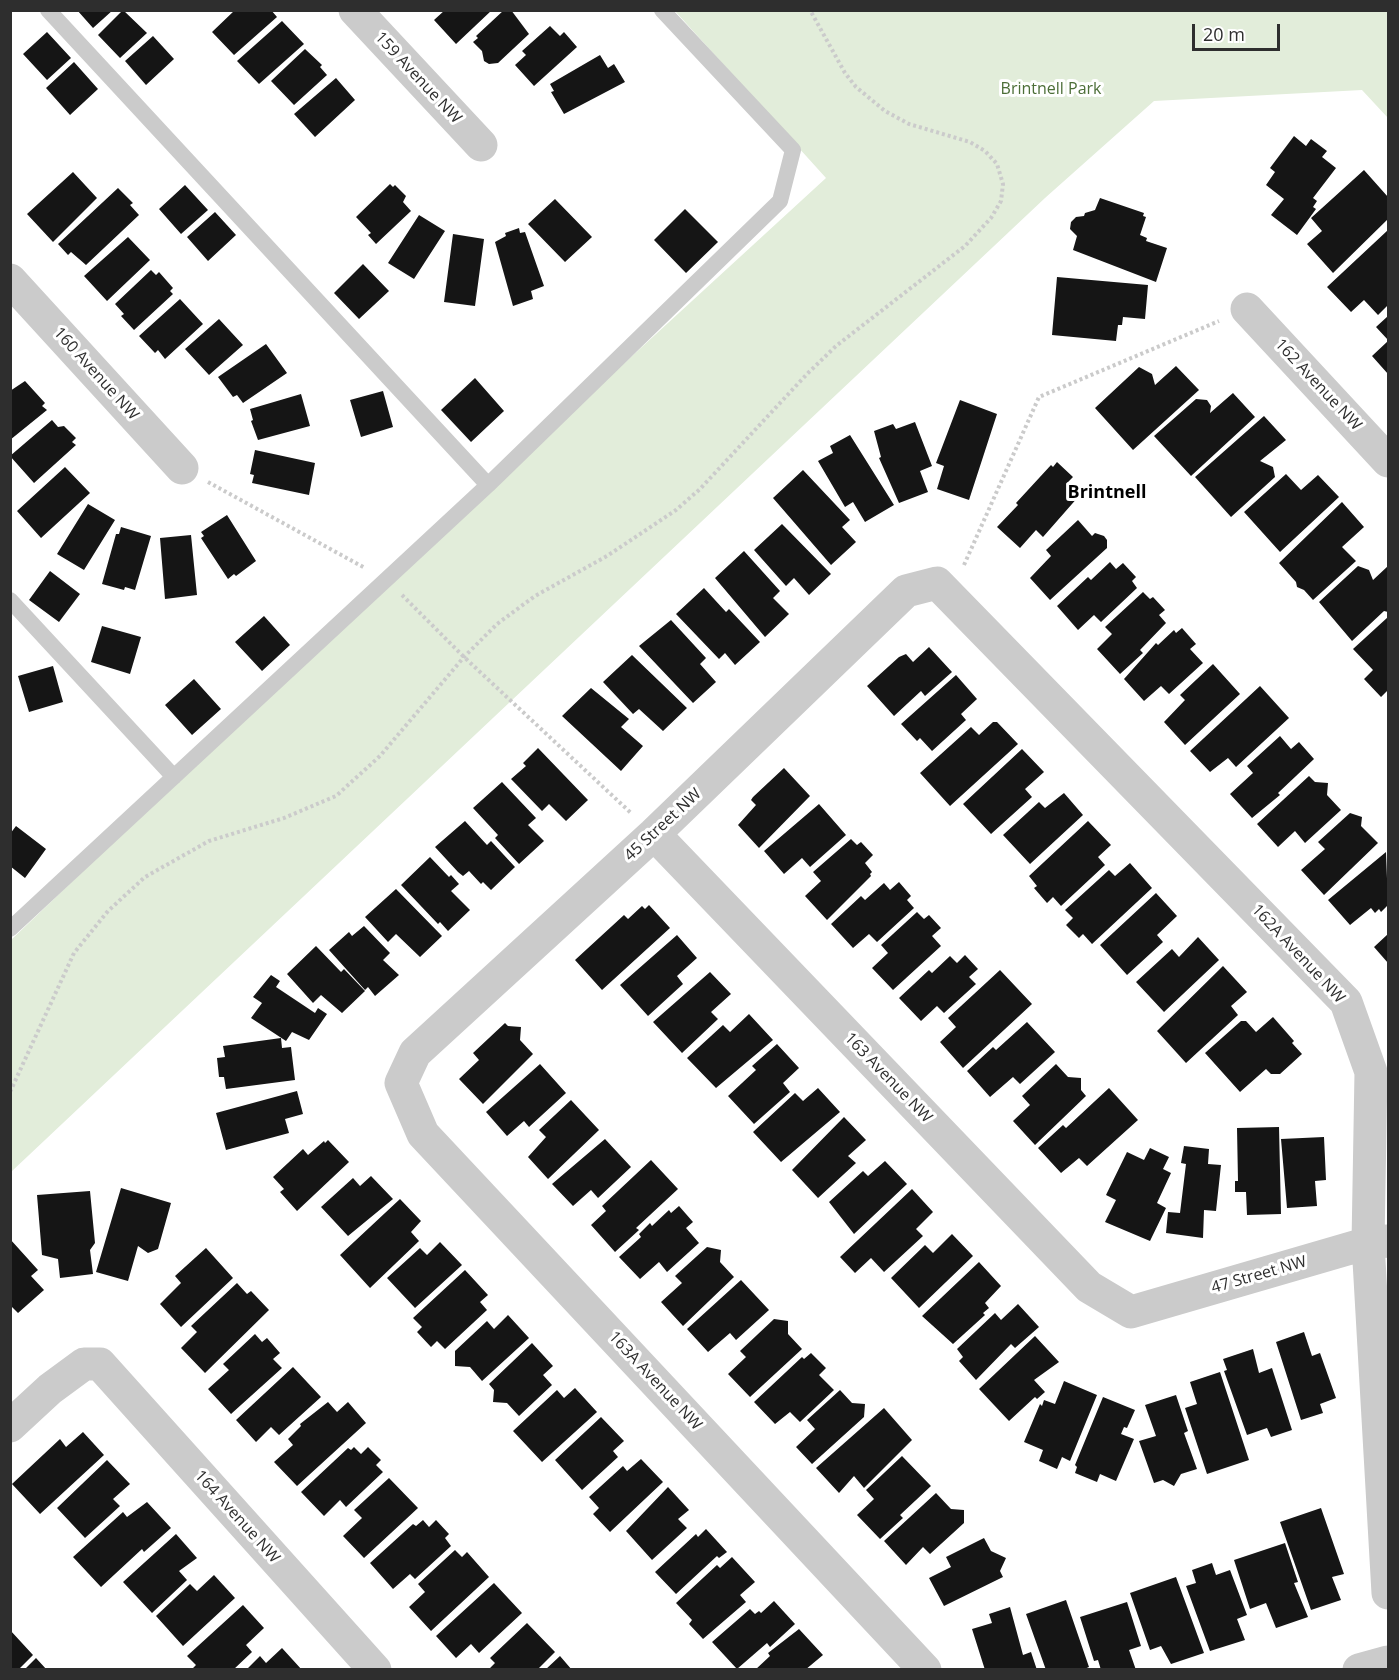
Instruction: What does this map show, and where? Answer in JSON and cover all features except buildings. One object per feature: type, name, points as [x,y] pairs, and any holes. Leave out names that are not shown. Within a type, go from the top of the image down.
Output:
[{"type":"street","name":"159 Avenue NW","points":[[355,10],[481,145]]},
{"type":"street","name":"160 Avenue NW","points":[[10,280],[182,468]]},
{"type":"street","name":"162 Avenue NW","points":[[1248,309],[1389,461]]},
{"type":"street","name":"45 Street NW","points":[[401,1083],[415,1053],[654,834],[906,591],[944,588]]},
{"type":"street","name":"162A Avenue NW","points":[[944,588],[1346,1002],[1371,1072],[1389,1593]]},
{"type":"street","name":"163 Avenue NW","points":[[654,834],[1089,1287],[1131,1312]]},
{"type":"street","name":"163A Avenue NW","points":[[401,1083],[423,1134],[925,1670]]},
{"type":"street","name":"47 Street NW","points":[[1131,1312],[1378,1242]]},
{"type":"street","name":"164 Avenue NW","points":[[10,1426],[50,1389],[84,1364],[100,1364],[375,1670]]},
{"type":"street","points":[[1359,1670],[1389,1662]]},
{"type":"lane","points":[[48,10],[488,485]]},
{"type":"lane","points":[[10,929],[388,580],[780,201],[793,150],[662,10]]},
{"type":"lane","points":[[10,600],[174,777]]},
{"type":"path","points":[[10,1092],[74,953],[108,911],[145,877],[209,841],[284,818],[336,796],[381,756],[464,657],[497,624],[535,596],[607,556],[676,510],[744,443],[807,374],[867,320],[980,233],[1001,201],[1002,174],[985,151],[970,142],[909,124],[885,111],[856,87],[845,73],[810,10]]},
{"type":"path","points":[[944,588],[1039,397],[1248,309]]},
{"type":"path","points":[[182,468],[388,580],[464,657],[654,834]]},
{"type":"green space","name":"Brintnell Park","points":[[675,11],[1388,11],[1388,118],[1362,90],[1154,101],[1045,198],[11,1172],[11,940],[388,580],[826,178]]},
{"type":"district","name":"Brintnell","points":[[1107,493]]}]
